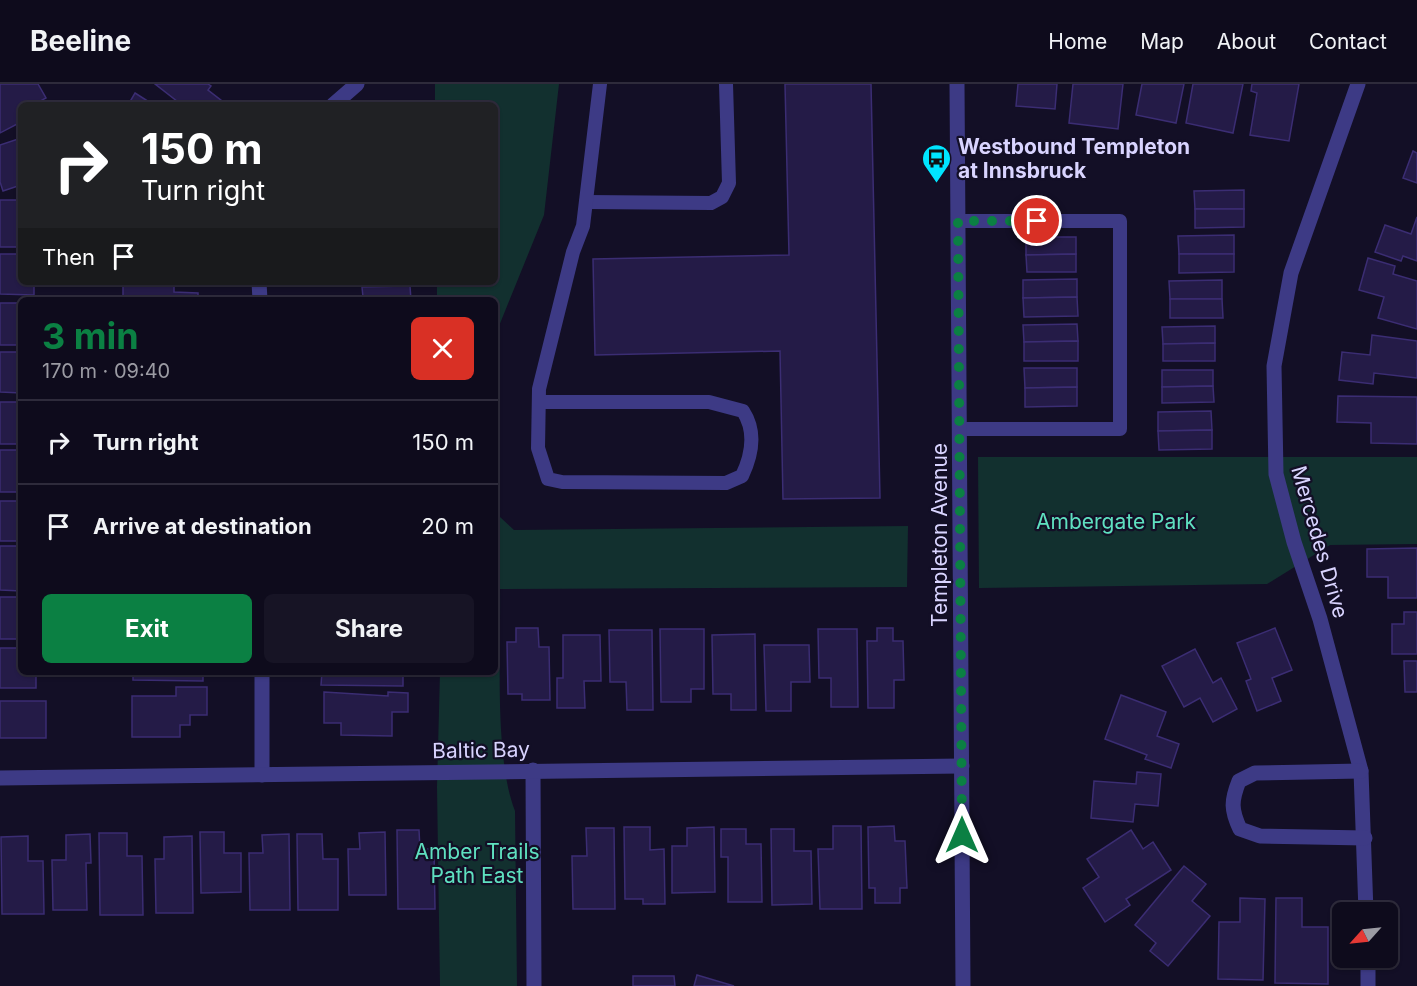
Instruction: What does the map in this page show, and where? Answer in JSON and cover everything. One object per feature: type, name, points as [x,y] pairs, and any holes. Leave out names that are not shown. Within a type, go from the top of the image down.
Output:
[{"type":"street","points":[[336,102],[357,84]]},
{"type":"street","name":"Templeton Avenue","points":[[957,84],[963,986]]},
{"type":"street","name":"Mercedes Drive","points":[[1358,84],[1291,273],[1274,366],[1276,474],[1294,542],[1320,619],[1361,771],[1366,902]]},
{"type":"street","points":[[262,675],[262,775]]},
{"type":"street","name":"Baltic Bay","points":[[0,778],[962,766]]},
{"type":"street","points":[[533,770],[534,986]]},
{"type":"street","points":[[1361,771],[1255,773],[1239,781],[1232,799],[1232,812],[1240,829],[1260,836],[1365,838]]},
{"type":"street","points":[[1368,968],[1368,986]]},
{"type":"lane","points":[[539,402],[709,402],[736,409],[743,411],[750,422],[751,458],[742,476],[726,483],[562,483],[548,479],[538,448],[539,388],[573,252],[583,226],[600,84]]},
{"type":"lane","points":[[586,202],[711,203],[722,197],[729,183],[726,84]]},
{"type":"lane","points":[[958,221],[1120,220],[1120,429],[959,429]]},
{"type":"green space","name":"Amber Trails Path East","points":[[435,84],[559,84],[544,215],[499,326],[500,517],[514,530],[908,526],[907,587],[500,589],[501,734],[508,789],[515,811],[517,986],[440,986],[437,787],[440,675],[498,675],[498,297],[437,297],[437,285],[498,285],[498,102],[435,102]]},
{"type":"green space","name":"Ambergate Park","points":[[978,457],[1417,457],[1417,544],[1330,545],[1267,584],[979,588]]},
{"type":"building","points":[[0,84],[38,84],[46,98],[42,100],[43,102],[18,102],[18,124],[0,133]]},
{"type":"building","points":[[155,84],[208,84],[211,86],[208,90],[222,101],[221,102],[178,102]]},
{"type":"building","points":[[785,84],[871,84],[880,498],[783,499],[780,351],[595,355],[593,259],[789,255]]},
{"type":"building","points":[[1018,84],[1057,84],[1055,109],[1016,106]]},
{"type":"building","points":[[1073,84],[1123,84],[1118,129],[1069,123]]},
{"type":"building","points":[[1142,84],[1184,84],[1176,123],[1136,115]]},
{"type":"building","points":[[1193,84],[1243,84],[1233,133],[1186,123]]},
{"type":"building","points":[[1252,84],[1299,84],[1289,141],[1250,135],[1257,93],[1251,91]]},
{"type":"building","points":[[135,93],[149,102],[130,102]]},
{"type":"building","points":[[18,139],[18,186],[3,191],[0,182],[0,145]]},
{"type":"building","points":[[1413,151],[1417,153],[1417,183],[1403,178]]},
{"type":"building","points":[[1244,190],[1244,209],[1195,209],[1194,191]]},
{"type":"building","points":[[0,200],[18,200],[18,247],[0,247]]},
{"type":"building","points":[[1195,209],[1244,209],[1244,227],[1195,228]]},
{"type":"building","points":[[1417,217],[1417,261],[1403,256],[1401,261],[1375,252],[1385,225],[1411,234]]},
{"type":"building","points":[[1234,235],[1234,254],[1179,254],[1178,236]]},
{"type":"building","points":[[1026,237],[1076,237],[1076,254],[1026,255]]},
{"type":"building","points":[[0,254],[18,254],[18,285],[34,285],[34,295],[0,294]]},
{"type":"building","points":[[1076,254],[1076,272],[1027,272],[1026,255]]},
{"type":"building","points":[[1179,254],[1234,254],[1234,272],[1179,273]]},
{"type":"building","points":[[1368,258],[1395,266],[1393,274],[1417,281],[1417,329],[1378,318],[1384,297],[1359,290]]},
{"type":"building","points":[[1077,279],[1077,297],[1023,298],[1023,280]]},
{"type":"building","points":[[1222,280],[1222,299],[1170,299],[1169,281]]},
{"type":"building","points":[[123,285],[174,285],[174,292],[198,293],[198,297],[123,297]]},
{"type":"building","points":[[410,286],[411,297],[363,297],[362,287]]},
{"type":"building","points":[[1077,297],[1078,316],[1024,317],[1023,298]]},
{"type":"building","points":[[1170,299],[1222,299],[1223,318],[1170,318]]},
{"type":"building","points":[[0,303],[18,303],[18,345],[0,345]]},
{"type":"building","points":[[1077,324],[1078,341],[1024,342],[1023,325]]},
{"type":"building","points":[[1215,326],[1215,343],[1163,344],[1162,327]]},
{"type":"building","points":[[1372,335],[1417,341],[1417,378],[1374,373],[1373,384],[1339,380],[1342,352],[1370,355]]},
{"type":"building","points":[[1078,341],[1078,361],[1024,361],[1024,342]]},
{"type":"building","points":[[1215,343],[1215,361],[1163,361],[1163,344]]},
{"type":"building","points":[[0,352],[18,352],[18,393],[0,392]]},
{"type":"building","points":[[1024,368],[1077,368],[1077,387],[1025,388]]},
{"type":"building","points":[[1162,370],[1213,370],[1213,386],[1162,387]]},
{"type":"building","points":[[1213,386],[1214,402],[1162,403],[1162,387]]},
{"type":"building","points":[[1077,387],[1077,406],[1025,407],[1025,388]]},
{"type":"building","points":[[1338,396],[1417,397],[1417,444],[1371,443],[1371,423],[1337,422]]},
{"type":"building","points":[[0,402],[18,402],[18,444],[0,444]]},
{"type":"building","points":[[1211,411],[1212,430],[1158,431],[1158,412]]},
{"type":"building","points":[[1212,430],[1212,449],[1159,450],[1158,431]]},
{"type":"building","points":[[0,450],[18,450],[18,492],[0,492]]},
{"type":"building","points":[[0,501],[18,501],[18,541],[0,541]]},
{"type":"building","points":[[0,546],[18,546],[18,591],[0,590]]},
{"type":"building","points":[[1417,548],[1417,598],[1388,598],[1388,577],[1367,577],[1367,549]]},
{"type":"building","points":[[0,597],[18,597],[18,639],[0,639]]},
{"type":"building","points":[[1404,612],[1417,612],[1417,654],[1392,654],[1392,624],[1404,624]]},
{"type":"building","points":[[516,628],[538,628],[539,647],[549,647],[550,700],[522,700],[522,694],[508,694],[507,642],[516,642]]},
{"type":"building","points":[[877,628],[893,628],[893,641],[903,641],[904,680],[894,680],[894,708],[868,708],[867,641],[877,641]]},
{"type":"building","points":[[1275,628],[1292,670],[1272,678],[1281,701],[1257,711],[1246,681],[1251,679],[1237,643]]},
{"type":"building","points":[[660,629],[704,629],[704,689],[691,689],[691,702],[661,702]]},
{"type":"building","points":[[818,629],[857,629],[858,707],[831,707],[831,678],[819,678]]},
{"type":"building","points":[[609,630],[652,630],[653,710],[627,710],[626,682],[610,682]]},
{"type":"building","points":[[755,634],[756,710],[731,710],[731,694],[713,694],[712,635]]},
{"type":"building","points":[[563,635],[600,635],[601,681],[584,681],[585,708],[557,708],[557,678],[563,678]]},
{"type":"building","points":[[764,645],[809,645],[810,682],[791,682],[791,711],[766,711]]},
{"type":"building","points":[[0,648],[18,648],[18,675],[36,675],[36,688],[0,688]]},
{"type":"building","points":[[1195,649],[1213,683],[1221,678],[1237,709],[1213,722],[1200,698],[1184,707],[1162,666]]},
{"type":"building","points":[[1404,661],[1417,661],[1417,692],[1405,692]]},
{"type":"building","points":[[133,675],[203,675],[203,681],[133,680]]},
{"type":"building","points":[[322,675],[403,675],[403,686],[321,685]]},
{"type":"building","points":[[176,687],[207,687],[207,715],[190,715],[190,725],[180,725],[180,737],[132,737],[132,696],[176,696]]},
{"type":"building","points":[[324,692],[388,696],[388,692],[408,693],[408,712],[392,712],[392,736],[341,735],[341,723],[324,723]]},
{"type":"building","points":[[1121,695],[1166,712],[1157,736],[1179,744],[1171,768],[1145,759],[1147,755],[1105,739]]},
{"type":"building","points":[[0,701],[46,701],[46,738],[0,738]]},
{"type":"building","points":[[1137,772],[1161,774],[1158,806],[1135,804],[1133,822],[1091,818],[1094,781],[1136,784]]},
{"type":"building","points":[[833,826],[861,826],[862,909],[820,909],[818,849],[833,849]]},
{"type":"building","points":[[894,826],[895,841],[905,841],[907,888],[900,888],[900,903],[875,903],[875,888],[869,888],[868,827]]},
{"type":"building","points":[[624,827],[650,827],[650,850],[664,849],[665,904],[643,904],[643,899],[625,899]]},
{"type":"building","points":[[714,827],[715,892],[672,893],[672,846],[687,846],[687,828]]},
{"type":"building","points":[[586,828],[614,828],[615,909],[573,909],[572,856],[587,856]]},
{"type":"building","points":[[721,829],[746,829],[746,844],[761,844],[762,902],[728,902],[728,857],[721,857]]},
{"type":"building","points":[[771,829],[794,829],[794,851],[811,851],[812,904],[772,905]]},
{"type":"building","points":[[397,830],[419,830],[420,849],[434,849],[435,909],[398,909]]},
{"type":"building","points":[[1131,830],[1143,849],[1153,842],[1171,870],[1126,899],[1130,905],[1105,922],[1083,888],[1099,877],[1087,859]]},
{"type":"building","points":[[200,832],[224,832],[224,853],[241,853],[241,892],[201,893]]},
{"type":"building","points":[[385,832],[386,895],[349,895],[348,849],[360,849],[359,833]]},
{"type":"building","points":[[99,833],[127,833],[127,856],[142,856],[143,915],[100,915]]},
{"type":"building","points":[[90,834],[91,863],[86,863],[87,910],[53,910],[52,860],[66,860],[66,835]]},
{"type":"building","points":[[289,834],[290,910],[250,910],[249,853],[263,853],[262,835]]},
{"type":"building","points":[[297,834],[322,834],[323,859],[338,859],[338,910],[298,910]]},
{"type":"building","points":[[28,836],[28,861],[43,861],[44,914],[2,914],[1,837]]},
{"type":"building","points":[[192,836],[193,913],[156,913],[155,859],[164,859],[164,837]]},
{"type":"building","points":[[1184,866],[1206,884],[1192,901],[1210,916],[1168,966],[1150,951],[1156,943],[1135,925]]},
{"type":"building","points":[[1240,898],[1265,899],[1263,980],[1218,979],[1219,922],[1240,922]]},
{"type":"building","points":[[1276,898],[1302,898],[1302,927],[1328,927],[1328,984],[1275,983]]},
{"type":"building","points":[[697,975],[734,986],[694,986]]},
{"type":"building","points":[[633,976],[674,976],[675,986],[633,986]]},
{"type":"place","name":"Westbound Templeton at Innsbruck","points":[[937,184]]},
{"type":"route","points":[[962,835],[958,221],[1037,221]]}]
